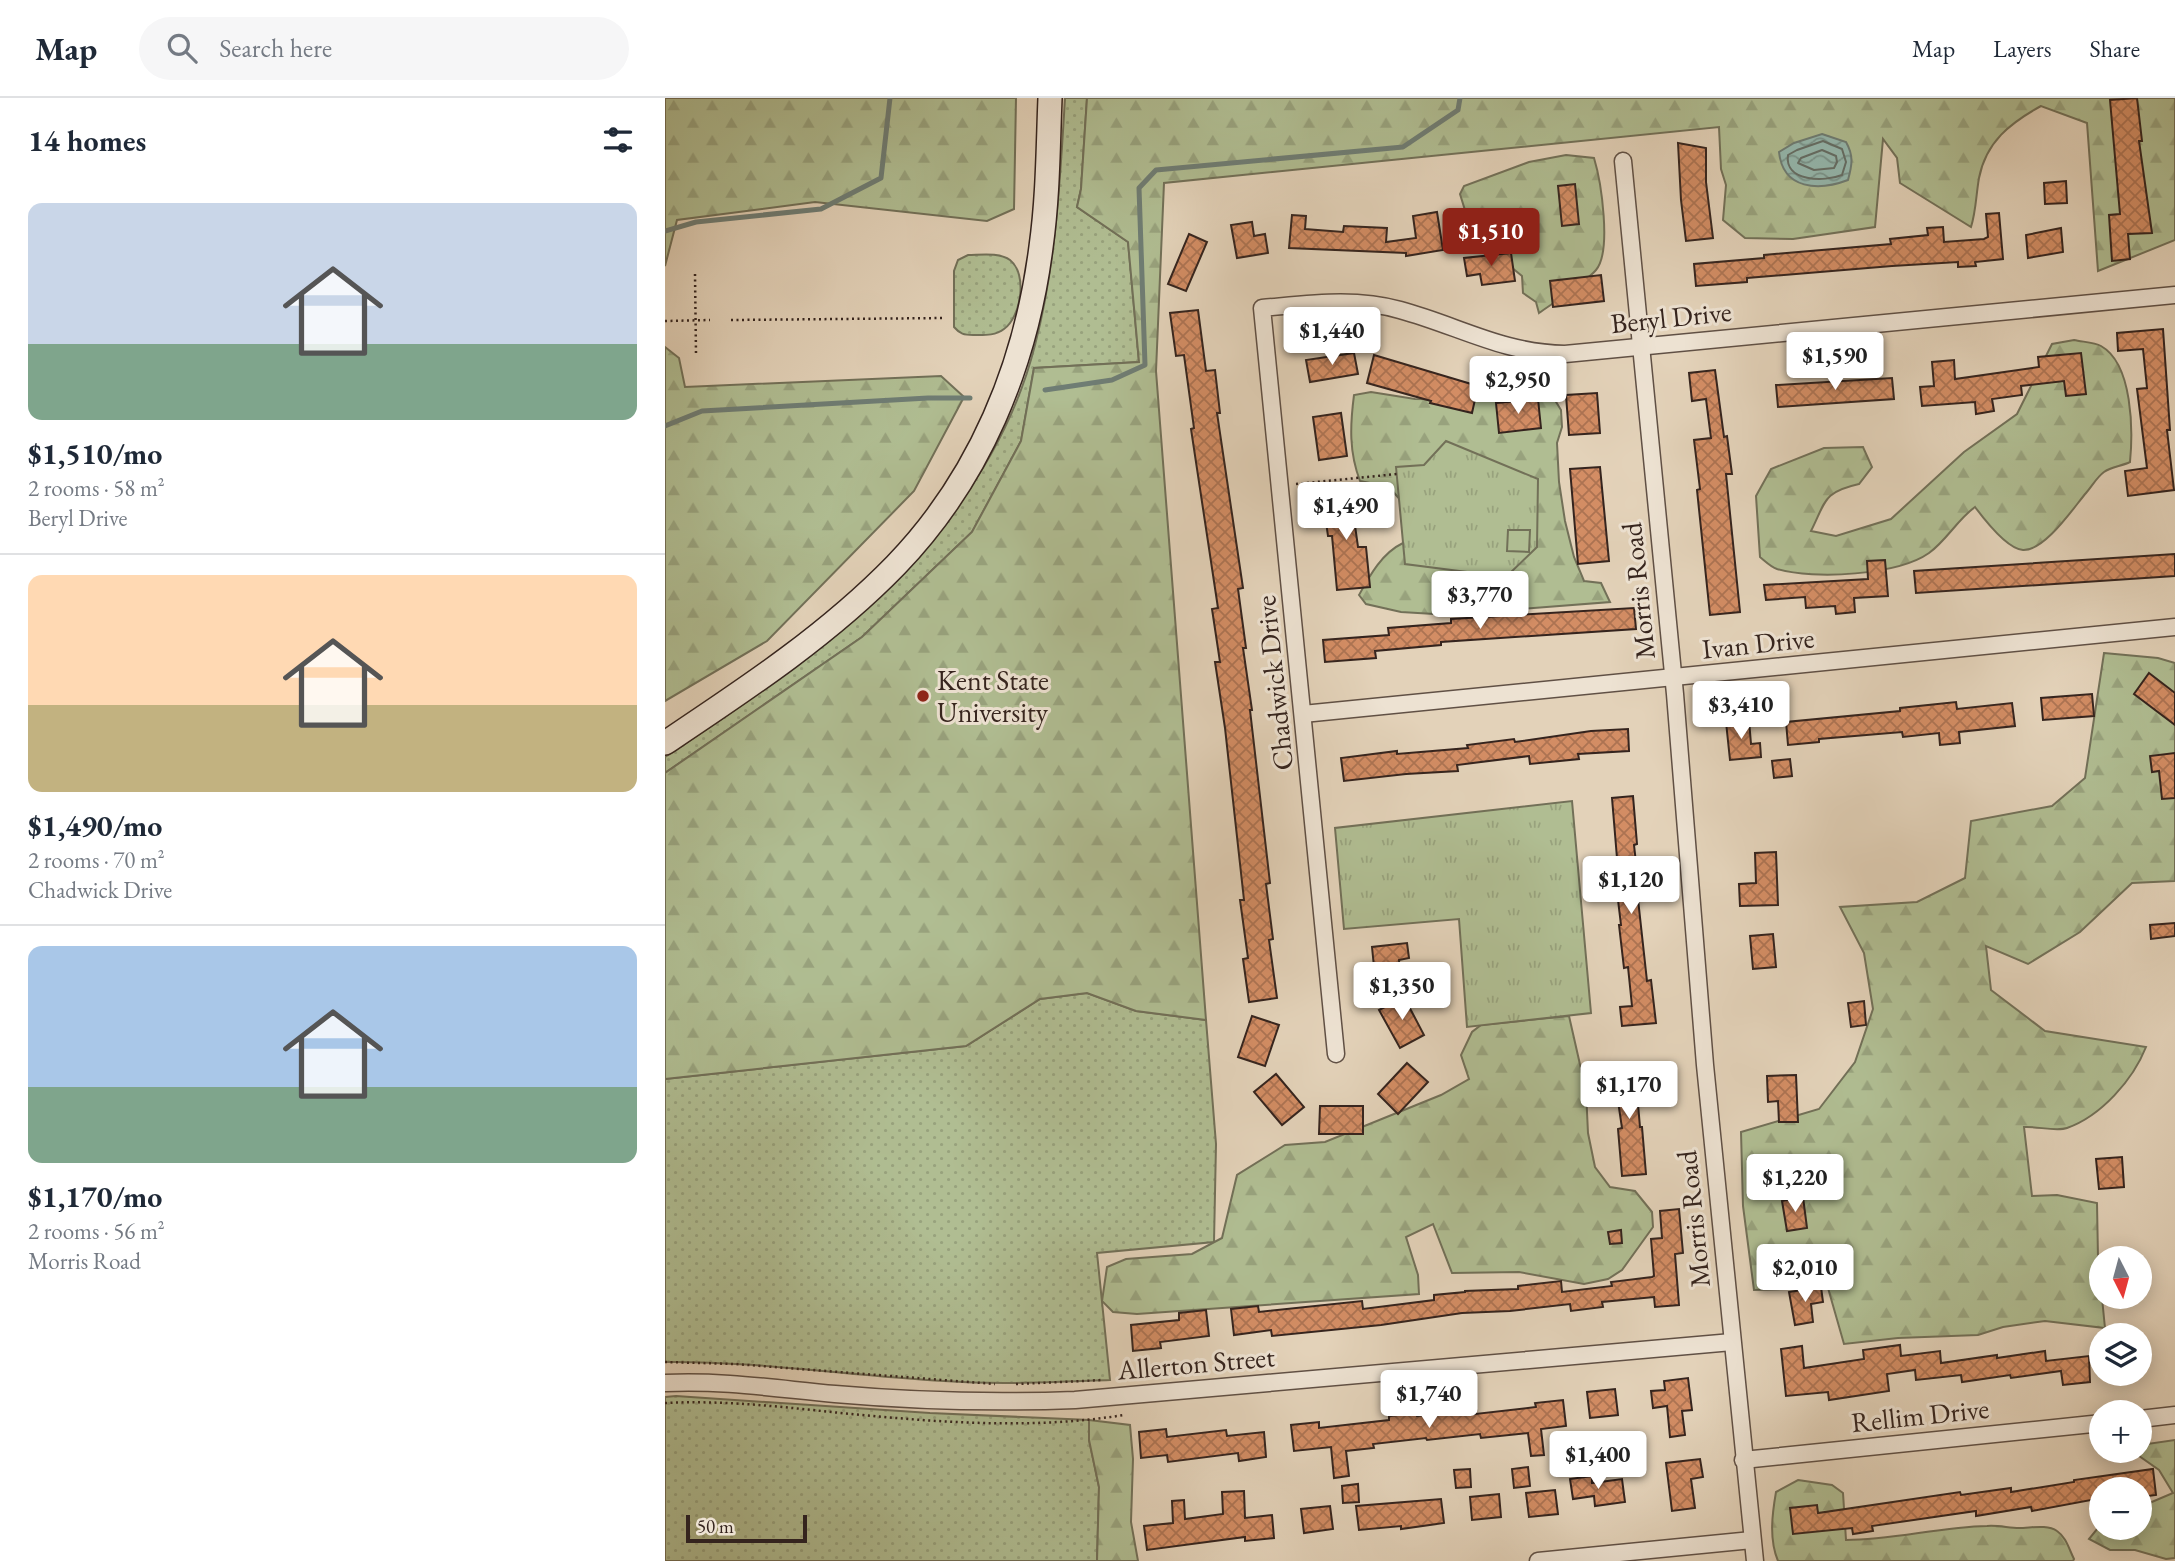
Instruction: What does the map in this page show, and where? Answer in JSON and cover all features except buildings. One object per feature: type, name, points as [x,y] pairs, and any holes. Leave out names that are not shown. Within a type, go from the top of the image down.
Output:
[{"type":"street","points":[[665,743],[798,651],[871,589],[920,538],[958,487],[979,453],[1011,379],[1032,302],[1046,196],[1050,98]]},
{"type":"street","name":"Morris Road","points":[[1623,160],[1673,678],[1705,1065],[1755,1561]]},
{"type":"street","name":"Beryl Drive","points":[[1262,308],[1334,302],[1380,305],[1499,345],[1546,354],[2175,295]]},
{"type":"street","name":"Chadwick Drive","points":[[1262,308],[1336,1054]]},
{"type":"street","name":"Ivan Drive","points":[[1303,714],[2175,627]]},
{"type":"street","name":"Allerton Street","points":[[665,1383],[768,1387],[873,1397],[997,1403],[1075,1400],[1732,1342]]},
{"type":"street","points":[[2152,1418],[2175,1415]]},
{"type":"street","name":"Rellim Drive","points":[[1743,1460],[2089,1424]]},
{"type":"street","points":[[1538,1561],[1752,1540]]},
{"type":"path","points":[[695,274],[696,354]]},
{"type":"path","points":[[731,320],[945,318]]},
{"type":"path","points":[[665,321],[710,320]]},
{"type":"path","points":[[1290,484],[1397,474]]},
{"type":"path","points":[[665,1362],[735,1364],[1006,1384],[1110,1380]]},
{"type":"green space","points":[[665,98],[1016,98],[1014,209],[987,221],[815,202],[677,220],[665,266]]},
{"type":"green space","points":[[1065,98],[1087,98],[1081,189],[1077,207],[1128,242],[1139,362],[1034,368],[1021,441],[972,532],[862,637],[665,773],[665,757],[781,676],[838,632],[890,584],[938,532],[979,475],[1012,413],[1042,315],[1056,222]]},
{"type":"green space","points":[[1087,98],[2175,98],[2175,240],[2098,271],[2087,123],[2041,106],[2019,119],[2001,135],[1987,154],[1979,178],[1971,227],[1900,183],[1897,158],[1883,139],[1875,227],[1793,239],[1745,238],[1723,220],[1726,185],[1721,169],[1719,127],[1164,183],[1156,371],[1206,1020],[1136,1011],[1087,993],[1040,999],[966,1046],[665,1079],[665,773],[862,637],[972,532],[1021,441],[1034,368],[1139,362],[1128,242],[1077,207],[1081,189]]},
{"type":"green space","points":[[1566,155],[1594,158],[1604,216],[1601,261],[1591,275],[1539,313],[1536,302],[1523,293],[1522,276],[1478,240],[1469,223],[1460,194],[1464,186],[1529,162]]},
{"type":"green space","points":[[989,254],[1006,257],[1016,266],[1020,285],[1018,306],[1010,323],[997,333],[967,335],[954,327],[954,271],[958,260],[968,255]]},
{"type":"green space","points":[[2074,340],[2101,346],[2112,355],[2119,367],[2125,382],[2131,416],[2130,462],[2101,474],[2058,527],[2040,543],[2023,550],[2010,545],[1996,533],[1975,507],[1929,553],[1877,571],[1833,575],[1793,572],[1777,569],[1760,557],[1756,496],[1771,469],[1824,448],[1863,447],[1872,467],[1859,484],[1838,490],[1827,499],[1811,531],[1836,536],[1891,519],[1964,452],[2017,414],[2052,344]]},
{"type":"green space","points":[[665,347],[679,358],[685,387],[941,376],[964,397],[914,491],[767,641],[665,701]]},
{"type":"green space","points":[[1523,391],[1553,397],[1561,410],[1562,427],[1557,443],[1559,482],[1574,557],[1584,581],[1601,583],[1610,602],[1482,610],[1451,615],[1401,612],[1366,604],[1359,595],[1377,565],[1403,543],[1403,503],[1389,487],[1360,481],[1351,439],[1354,395],[1371,392],[1415,399],[1485,400],[1505,392]]},
{"type":"green space","points":[[1446,441],[1538,479],[1537,547],[1506,577],[1405,564],[1396,467],[1424,465]]},
{"type":"green space","points":[[1508,530],[1530,530],[1529,552],[1507,551]]},
{"type":"green space","points":[[2104,653],[2158,658],[2175,663],[2175,881],[2132,883],[2080,932],[2028,964],[1986,946],[1991,990],[2045,1031],[2146,1047],[2124,1084],[2092,1115],[2063,1129],[2024,1127],[2032,1196],[2057,1195],[2097,1203],[2098,1246],[2089,1246],[2089,1309],[2103,1309],[2104,1323],[2089,1323],[2089,1326],[2045,1321],[2003,1327],[1978,1335],[1898,1338],[1844,1344],[1828,1288],[1754,1290],[1743,1206],[1741,1132],[1819,1109],[1855,1062],[1873,1009],[1864,953],[1840,907],[1917,902],[1965,878],[1971,821],[2052,806],[2085,778]]},
{"type":"green space","points":[[1572,801],[1591,1013],[1467,1027],[1459,919],[1344,929],[1335,828]]},
{"type":"green space","points":[[1087,993],[1136,1011],[1206,1020],[1216,1144],[1214,1242],[1097,1253],[1110,1380],[965,1382],[770,1366],[665,1362],[665,1079],[966,1046],[1040,999]]},
{"type":"green space","points":[[1569,1016],[1586,1091],[1588,1133],[1595,1167],[1610,1187],[1635,1191],[1652,1212],[1653,1227],[1622,1270],[1608,1279],[1584,1284],[1519,1272],[1452,1273],[1433,1224],[1406,1237],[1418,1275],[1419,1294],[1137,1314],[1113,1312],[1102,1301],[1107,1267],[1126,1259],[1192,1254],[1222,1238],[1237,1175],[1285,1145],[1325,1142],[1441,1095],[1469,1079],[1461,1055],[1472,1032],[1481,1025]]},
{"type":"green space","points":[[665,1397],[930,1413],[1089,1420],[1089,1440],[1099,1487],[1097,1561],[665,1561]]},
{"type":"green space","points":[[1089,1420],[1130,1425],[1133,1459],[1131,1522],[1138,1561],[1097,1561],[1099,1487],[1089,1440]]},
{"type":"green space","points":[[2175,1440],[2175,1558],[2166,1559],[2135,1550],[2110,1550],[2091,1540],[2152,1540],[2152,1502],[2173,1493],[2159,1470],[2149,1463],[2152,1463],[2152,1443]]},
{"type":"green space","points":[[1798,1480],[1832,1485],[1843,1493],[1846,1540],[1969,1527],[2044,1527],[2060,1534],[2074,1559],[1778,1561],[1772,1536],[1776,1492]]},
{"type":"water","points":[[1822,134],[1846,142],[1851,161],[1848,180],[1814,186],[1795,180],[1787,174],[1779,152],[1794,143]]},
{"type":"waterway","points":[[665,231],[696,222],[821,209],[881,178],[890,98]]},
{"type":"waterway","points":[[1045,390],[1112,380],[1145,365],[1139,188],[1156,170],[1403,147],[1458,110],[1460,98]]},
{"type":"waterway","points":[[665,426],[702,411],[970,398]]},
{"type":"place","name":"Kent State University","points":[[923,696]]}]
